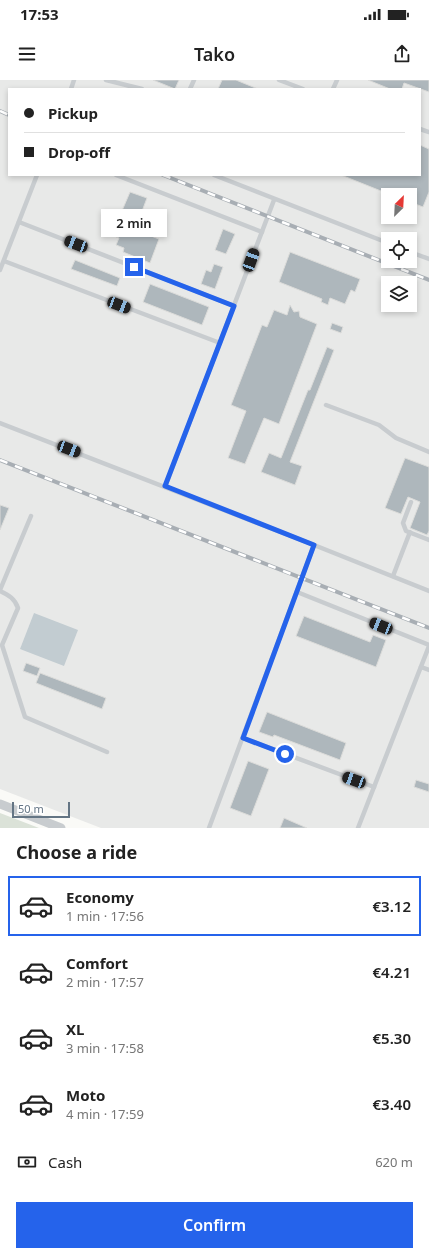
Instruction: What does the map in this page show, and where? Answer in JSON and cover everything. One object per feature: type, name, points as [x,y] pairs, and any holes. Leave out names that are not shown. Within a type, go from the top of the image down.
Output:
[{"type":"street","points":[[0,804],[61,828]]},
{"type":"lane","points":[[106,80],[138,88]]},
{"type":"lane","points":[[279,80],[300,88]]},
{"type":"lane","points":[[0,270],[37,176]]},
{"type":"lane","points":[[119,176],[262,232]]},
{"type":"lane","points":[[216,176],[274,200],[381,240]]},
{"type":"lane","points":[[165,486],[274,200]]},
{"type":"lane","points":[[19,222],[234,306]]},
{"type":"lane","points":[[417,255],[429,259]]},
{"type":"lane","points":[[4,261],[220,343]]},
{"type":"lane","points":[[326,404],[379,425],[396,438],[429,452]]},
{"type":"lane","points":[[0,423],[165,486],[429,591]]},
{"type":"lane","points":[[411,502],[403,523],[406,530],[429,540]]},
{"type":"lane","points":[[31,516],[0,590],[10,596],[16,602],[18,608],[2,645],[25,717],[107,752]]},
{"type":"lane","points":[[393,576],[410,532]]},
{"type":"lane","points":[[208,828],[243,738],[314,545]]},
{"type":"lane","points":[[297,592],[429,646],[358,828]]},
{"type":"lane","points":[[421,667],[429,670]]},
{"type":"lane","points":[[243,738],[374,787]]},
{"type":"shaded area","points":[[0,80],[429,80],[429,828],[101,828],[0,789]]},
{"type":"shaded area","points":[[34,613],[78,630],[64,666],[20,649]]},
{"type":"shaded area","points":[[0,813],[39,828],[0,828]]},
{"type":"building","points":[[153,80],[179,80],[175,88]]},
{"type":"building","points":[[222,80],[236,80],[256,88],[218,88]]},
{"type":"building","points":[[368,80],[429,80],[429,92],[404,83],[402,88],[388,88]]},
{"type":"building","points":[[421,145],[429,149],[429,192],[423,207],[417,205],[417,188],[381,188],[381,191],[344,176],[421,176]]},
{"type":"building","points":[[130,192],[147,198],[135,230],[159,239],[150,263],[123,252],[124,248],[116,245],[119,238],[116,237],[125,215],[121,213]]},
{"type":"building","points":[[223,229],[235,234],[226,254],[215,250]]},
{"type":"building","points":[[290,252],[360,279],[355,292],[351,290],[345,304],[330,298],[328,305],[321,302],[322,299],[279,282]]},
{"type":"building","points":[[75,260],[120,278],[117,286],[71,269]]},
{"type":"building","points":[[214,264],[223,267],[215,289],[201,284],[206,270],[211,272]]},
{"type":"building","points":[[150,284],[209,307],[202,325],[143,302]]},
{"type":"building","points":[[290,305],[294,312],[299,311],[300,317],[317,324],[279,424],[264,418],[245,464],[228,458],[246,411],[231,405],[262,325],[267,327],[274,310],[287,315]]},
{"type":"building","points":[[332,323],[343,327],[341,333],[330,329]]},
{"type":"building","points":[[327,347],[334,350],[290,462],[302,466],[295,485],[261,472],[269,453],[281,458]]},
{"type":"building","points":[[405,458],[429,467],[429,531],[427,535],[410,528],[420,502],[408,497],[401,514],[385,508]]},
{"type":"building","points":[[0,505],[9,508],[0,530]]},
{"type":"building","points":[[304,616],[370,642],[373,635],[386,640],[376,667],[296,636]]},
{"type":"building","points":[[26,663],[40,668],[37,676],[23,671]]},
{"type":"building","points":[[40,673],[106,698],[102,709],[36,683]]},
{"type":"building","points":[[267,712],[346,743],[340,760],[274,735],[273,737],[259,732]]},
{"type":"building","points":[[248,761],[269,769],[251,816],[230,808]]},
{"type":"building","points":[[416,780],[429,784],[429,792],[414,787]]},
{"type":"building","points":[[284,818],[307,828],[280,828]]},
{"type":"railway","points":[[0,111],[8,115]]},
{"type":"railway","points":[[166,176],[429,280]]},
{"type":"railway","points":[[0,460],[429,628]]},
{"type":"route","points":[[134,267],[234,306],[165,486],[314,545],[243,738],[285,754]]}]
